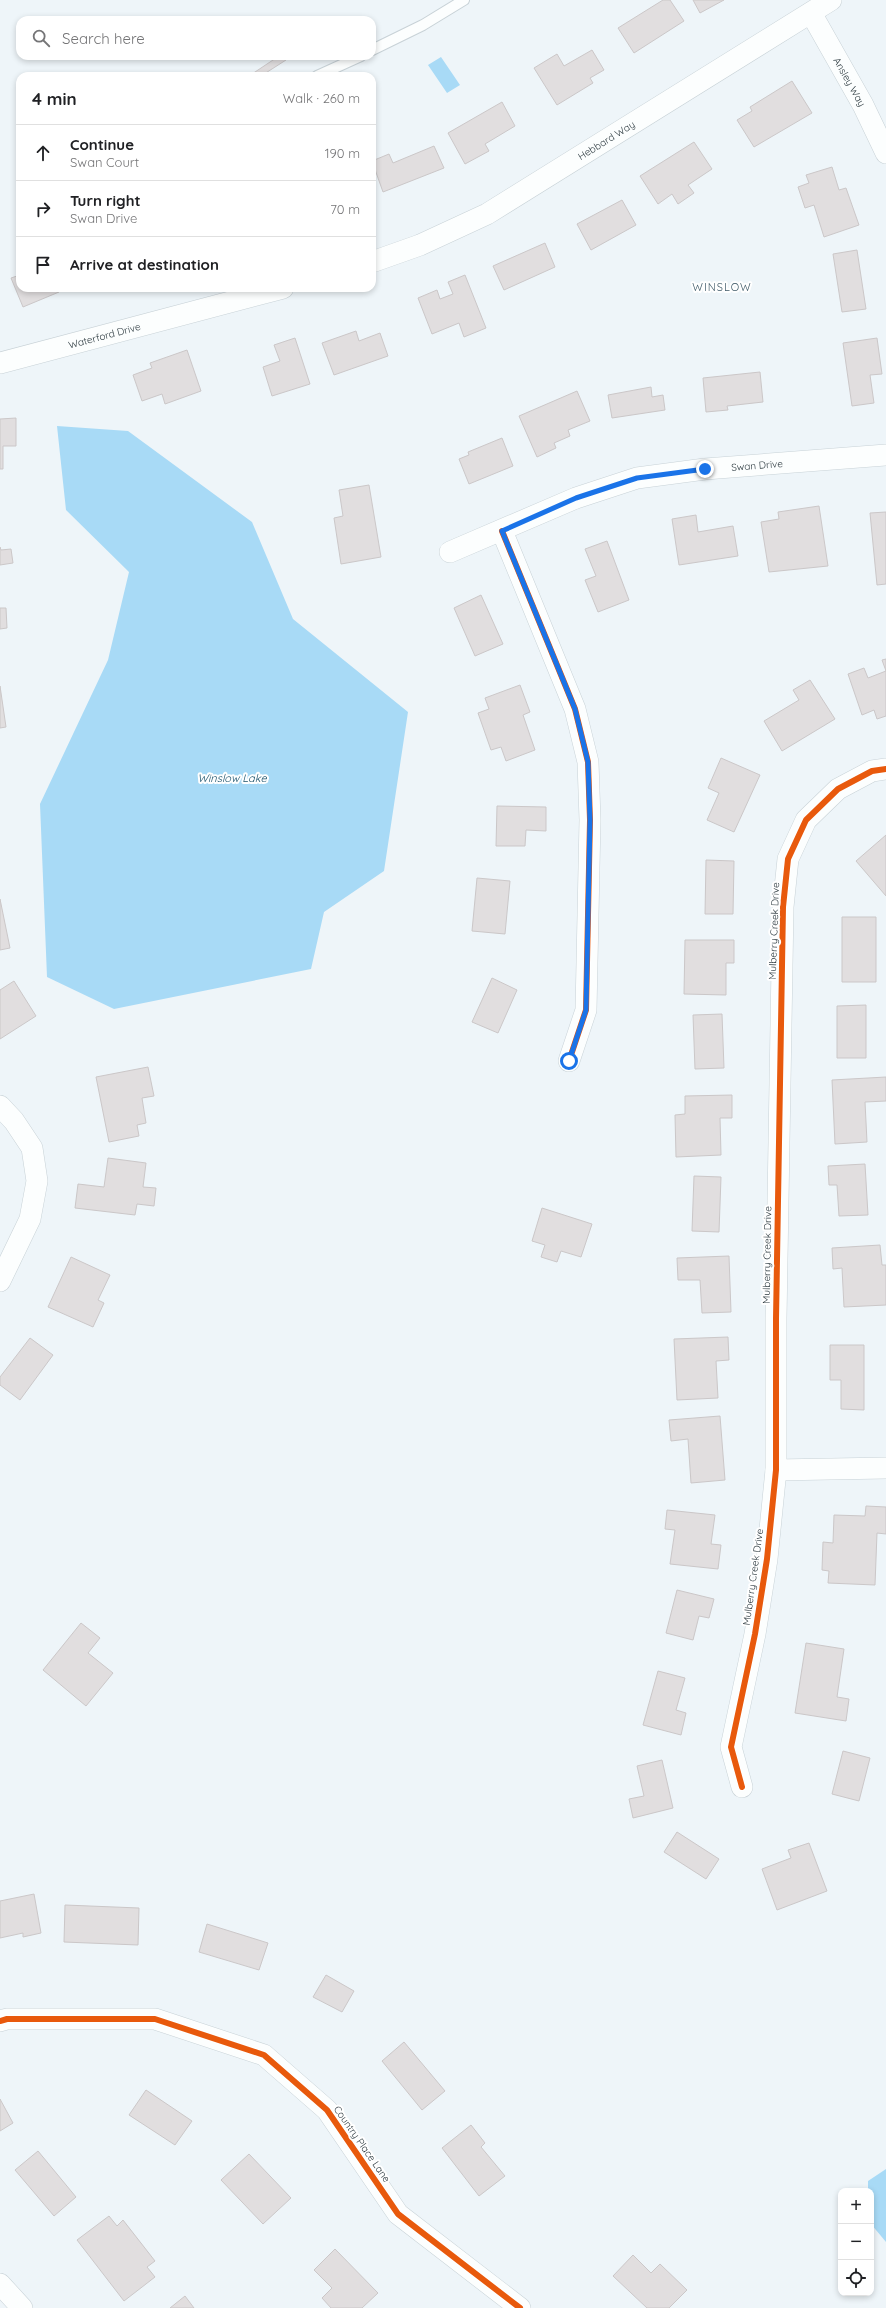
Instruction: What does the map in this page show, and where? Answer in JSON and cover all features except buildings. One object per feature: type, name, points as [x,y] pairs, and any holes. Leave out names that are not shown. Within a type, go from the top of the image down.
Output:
[{"type":"street","name":"Hebbard Way","points":[[376,261],[420,245],[487,214],[831,0]]},
{"type":"street","name":"Ansley Way","points":[[811,13],[864,105],[886,152]]},
{"type":"street","name":"Waterford Drive","points":[[0,364],[267,292]]},
{"type":"street","name":"Swan Drive","points":[[450,552],[576,498],[637,478],[705,469],[886,455]]},
{"type":"street","points":[[502,531],[575,709],[588,762],[590,820],[586,1010],[569,1061]]},
{"type":"street","name":"Mulberry Creek Drive","points":[[742,1787],[731,1747],[755,1634],[766,1567],[776,1470],[776,1319],[783,907],[788,859],[806,820],[838,788],[872,771],[886,769]]},
{"type":"street","points":[[0,1106],[14,1121],[32,1148],[37,1181],[30,1219],[0,1281]]},
{"type":"street","points":[[776,1470],[886,1468]]},
{"type":"street","name":"Country Place Lane","points":[[0,2021],[7,2019],[155,2019],[264,2054],[327,2110],[398,2214],[520,2308]]},
{"type":"street","points":[[0,2284],[22,2308]]},
{"type":"lane","points":[[376,48],[423,25],[464,0]]},
{"type":"lane","points":[[326,72],[352,60]]},
{"type":"water","points":[[441,57],[460,85],[447,93],[428,65]]},
{"type":"water","name":"Winslow Lake","points":[[57,426],[128,431],[252,522],[293,619],[408,712],[384,871],[324,912],[311,969],[114,1009],[47,977],[40,804],[108,660],[129,572],[66,510]]},
{"type":"water","points":[[886,2169],[886,2242],[874,2228],[874,2188],[868,2188],[868,2181]]},
{"type":"cycle path","points":[[502,531],[575,709],[588,762],[590,820],[586,1010],[569,1061]]},
{"type":"cycle path","points":[[742,1787],[731,1747],[755,1634],[767,1559],[776,1470],[776,1319],[783,907],[788,859],[806,820],[838,789],[872,771],[886,769]]},
{"type":"cycle path","points":[[0,2021],[7,2019],[155,2019],[264,2055],[327,2110],[398,2214],[520,2308]]},
{"type":"district","name":"WINSLOW","points":[[722,287]]},
{"type":"route","points":[[569,1061],[586,1010],[590,820],[588,762],[575,709],[502,531],[576,498],[637,478],[705,469]]}]
